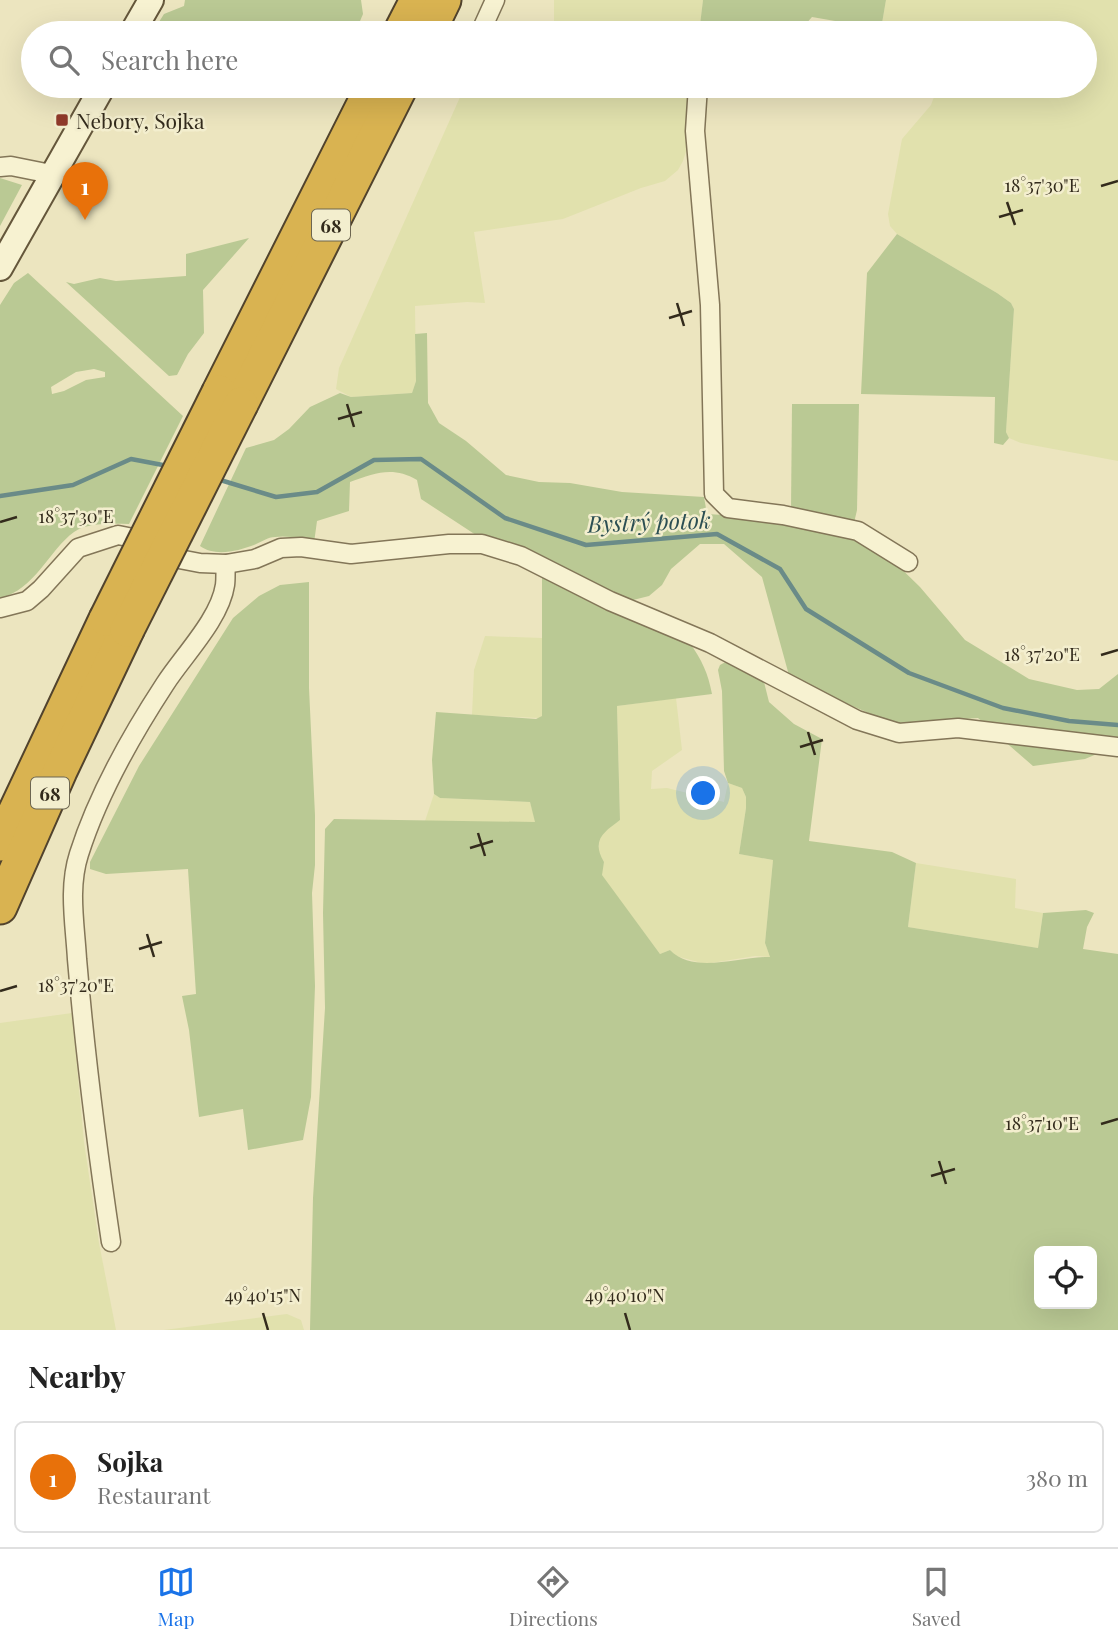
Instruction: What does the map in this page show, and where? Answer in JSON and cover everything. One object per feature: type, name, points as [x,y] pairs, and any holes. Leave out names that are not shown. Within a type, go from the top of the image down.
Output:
[{"type":"highway","points":[[406,21],[416,0]]},
{"type":"highway","points":[[434,21],[444,0]]},
{"type":"highway","name":"68","points":[[0,844],[117,625],[230,398],[368,98]]},
{"type":"highway","name":"68","points":[[230,398],[394,98]]},
{"type":"highway","name":"68","points":[[0,906],[55,783],[117,625]]},
{"type":"main road","points":[[139,21],[151,0]]},
{"type":"main road","points":[[0,268],[96,98]]},
{"type":"street","points":[[486,21],[495,0]]},
{"type":"street","points":[[697,98],[695,131],[710,305],[714,495],[728,508],[783,514],[858,531],[908,562]]},
{"type":"street","points":[[0,167],[10,166],[51,174]]},
{"type":"street","points":[[0,608],[27,601],[78,548],[118,535],[133,538],[174,558],[226,564],[255,559],[281,548],[301,547],[351,554],[449,544],[482,544],[521,556],[610,601],[710,643],[857,720],[899,733],[958,728],[1118,747]]},
{"type":"street","points":[[111,1242],[80,988],[72,893],[74,871],[89,826],[118,763],[165,684],[217,608],[225,587],[226,564]]},
{"type":"green space","points":[[185,0],[361,0],[363,14],[360,21],[160,21],[164,14],[184,6]]},
{"type":"green space","points":[[554,0],[703,0],[700,21],[554,21]]},
{"type":"green space","points":[[703,0],[886,0],[882,21],[835,21],[812,17],[808,21],[700,21]]},
{"type":"green space","points":[[886,0],[1118,0],[1118,461],[1021,443],[1009,438],[1006,432],[1014,309],[1011,303],[897,234],[890,226],[888,214],[902,139],[931,105],[934,98],[1097,98],[1097,21],[882,21]]},
{"type":"green space","points":[[460,98],[689,98],[687,148],[678,170],[665,181],[563,219],[474,232],[485,303],[415,306],[416,381],[412,393],[351,397],[336,389],[339,368]]},
{"type":"green space","points":[[0,178],[22,185],[0,226]]},
{"type":"green space","points":[[897,234],[1011,303],[1014,309],[1006,432],[1009,438],[1003,445],[994,443],[995,397],[861,394],[867,273]]},
{"type":"green space","points":[[249,238],[203,290],[204,333],[188,354],[177,375],[169,376],[66,282],[74,284],[100,278],[116,281],[186,276],[186,254]]},
{"type":"green space","points":[[28,273],[183,416],[129,524],[94,525],[74,532],[23,587],[0,598],[0,305],[14,283]],"holes":[[[94,369],[105,372],[105,377],[86,380],[52,394],[51,387],[76,372]]]},
{"type":"green space","points":[[427,333],[428,403],[439,423],[466,441],[506,475],[539,482],[570,483],[622,492],[704,497],[707,514],[773,518],[854,538],[882,550],[920,587],[965,640],[1029,679],[1077,690],[1099,689],[1118,674],[1118,745],[1085,759],[1033,766],[978,718],[894,724],[790,679],[762,577],[724,544],[700,544],[671,569],[662,585],[649,596],[629,601],[479,537],[421,499],[417,480],[400,473],[384,472],[350,482],[349,511],[317,521],[314,543],[280,537],[227,552],[200,546],[246,448],[274,440],[310,407],[340,393],[351,397],[412,393],[416,381],[415,334]]},
{"type":"green space","points":[[792,404],[859,404],[857,510],[854,523],[791,510]]},
{"type":"green space","points":[[542,576],[689,642],[701,661],[712,694],[617,706],[620,820],[604,833],[599,842],[604,862],[602,875],[660,954],[670,950],[692,962],[704,963],[770,957],[765,943],[773,860],[739,854],[746,797],[742,788],[728,783],[724,771],[722,691],[718,670],[720,665],[731,659],[763,678],[769,702],[794,724],[822,739],[809,841],[892,852],[916,863],[908,927],[1038,948],[1043,913],[1086,910],[1094,913],[1087,927],[1083,949],[1118,954],[1118,1330],[310,1330],[313,1198],[325,1008],[325,829],[334,819],[535,822],[530,802],[440,798],[434,794],[432,760],[436,712],[536,719],[542,716]]},
{"type":"green space","points":[[309,582],[309,688],[315,815],[312,893],[315,986],[311,1097],[303,1140],[248,1150],[243,1109],[199,1117],[189,1030],[182,996],[196,994],[188,869],[106,874],[90,869],[90,862],[139,766],[233,618],[259,596],[280,585]]},
{"type":"green space","points":[[485,636],[542,638],[540,718],[472,715],[474,670]]},
{"type":"green space","points":[[676,698],[682,750],[652,771],[651,789],[667,788],[724,802],[728,783],[742,788],[746,797],[746,808],[739,854],[773,860],[765,943],[770,957],[755,956],[705,964],[676,956],[670,950],[660,954],[601,875],[604,862],[599,854],[599,841],[603,831],[620,820],[617,706]]},
{"type":"green space","points":[[434,794],[440,798],[530,802],[536,823],[425,821]]},
{"type":"green space","points":[[916,863],[1016,879],[1015,908],[1043,913],[1038,948],[908,927]]},
{"type":"green space","points":[[72,1013],[84,1142],[99,1243],[116,1330],[0,1330],[0,1023]]},
{"type":"green space","points":[[287,1314],[301,1320],[304,1330],[164,1330]]},
{"type":"waterway","name":"Bystrý potok","points":[[0,496],[73,485],[131,459],[168,466]]},
{"type":"waterway","name":"Bystrý potok","points":[[217,479],[276,497],[317,492],[374,460],[421,459],[505,518],[586,545],[717,534],[780,569],[806,609],[909,673],[1003,708],[1069,721],[1118,725]]},
{"type":"place","name":"Nebory, Sojka","points":[[62,120]]},
{"type":"place","name":"Sojka","points":[[85,220]]}]
